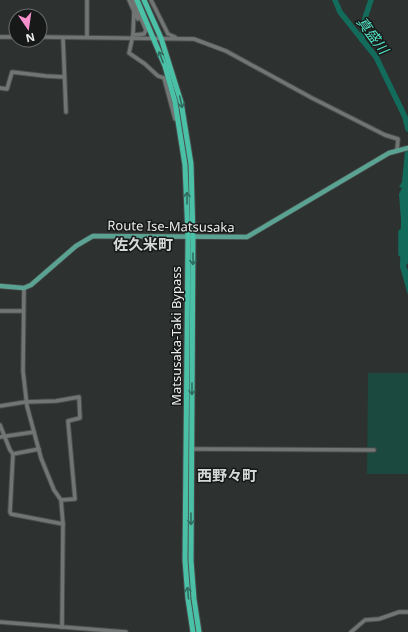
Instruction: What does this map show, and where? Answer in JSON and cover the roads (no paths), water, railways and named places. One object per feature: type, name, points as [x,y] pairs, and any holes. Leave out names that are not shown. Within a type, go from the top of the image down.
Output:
[{"type":"highway","name":"Matsusaka-Taki Bypass","points":[[137,0],[165,66],[175,102],[186,172],[190,237]]},
{"type":"highway","name":"Matsusaka-Taki Bypass","points":[[144,0],[161,38],[181,102],[188,140],[193,190],[190,237],[189,449],[191,561],[194,599],[200,632]]},
{"type":"highway","name":"Matsusaka-Taki Bypass","points":[[189,449],[185,560],[193,632]]},
{"type":"main road","name":"Route Ise-Matsusaka","points":[[24,288],[31,285],[76,246],[93,236],[236,239],[250,236],[389,153],[408,148]]},
{"type":"main road","points":[[0,286],[24,288]]},
{"type":"street","points":[[87,0],[87,37]]},
{"type":"street","points":[[129,0],[144,33]]},
{"type":"street","points":[[133,0],[146,30],[144,33]]},
{"type":"street","points":[[151,0],[168,34],[178,38]]},
{"type":"street","points":[[134,11],[133,37],[131,40],[130,55],[145,64],[158,76],[164,78],[172,105],[183,167],[186,172]]},
{"type":"street","points":[[133,37],[144,33]]},
{"type":"street","points":[[48,37],[133,37],[194,39],[226,51],[312,98],[398,139],[399,150]]},
{"type":"street","points":[[63,38],[66,112]]},
{"type":"street","points":[[0,88],[7,89],[12,72],[46,76],[64,76]]},
{"type":"street","points":[[24,288],[23,372],[27,402],[39,449],[54,490],[61,500],[63,524],[62,626]]},
{"type":"street","points":[[0,311],[23,311]]},
{"type":"street","points":[[0,406],[27,402],[56,401],[79,397],[80,418],[68,421],[75,499],[61,500]]},
{"type":"street","points":[[0,425],[13,454],[11,514],[63,524]]},
{"type":"street","points":[[0,437],[34,432]]},
{"type":"street","points":[[17,435],[18,440]]},
{"type":"street","points":[[189,449],[248,448],[374,450]]},
{"type":"street","points":[[13,454],[39,449]]},
{"type":"street","points":[[351,632],[365,620],[379,619],[399,612],[408,612]]},
{"type":"street","points":[[0,622],[126,632]]},
{"type":"waterway","name":"真盛川","points":[[335,0],[340,12],[376,57],[405,117],[408,129]]},
{"type":"waterway","points":[[362,40],[365,18],[371,0]]},
{"type":"waterway","name":"真盛川","points":[[401,232],[401,254]]},
{"type":"waterway","name":"真盛川","points":[[404,268],[408,278]]},
{"type":"district","name":"佐久米町","points":[[143,244]]},
{"type":"district","name":"西野々町","points":[[227,475]]}]
